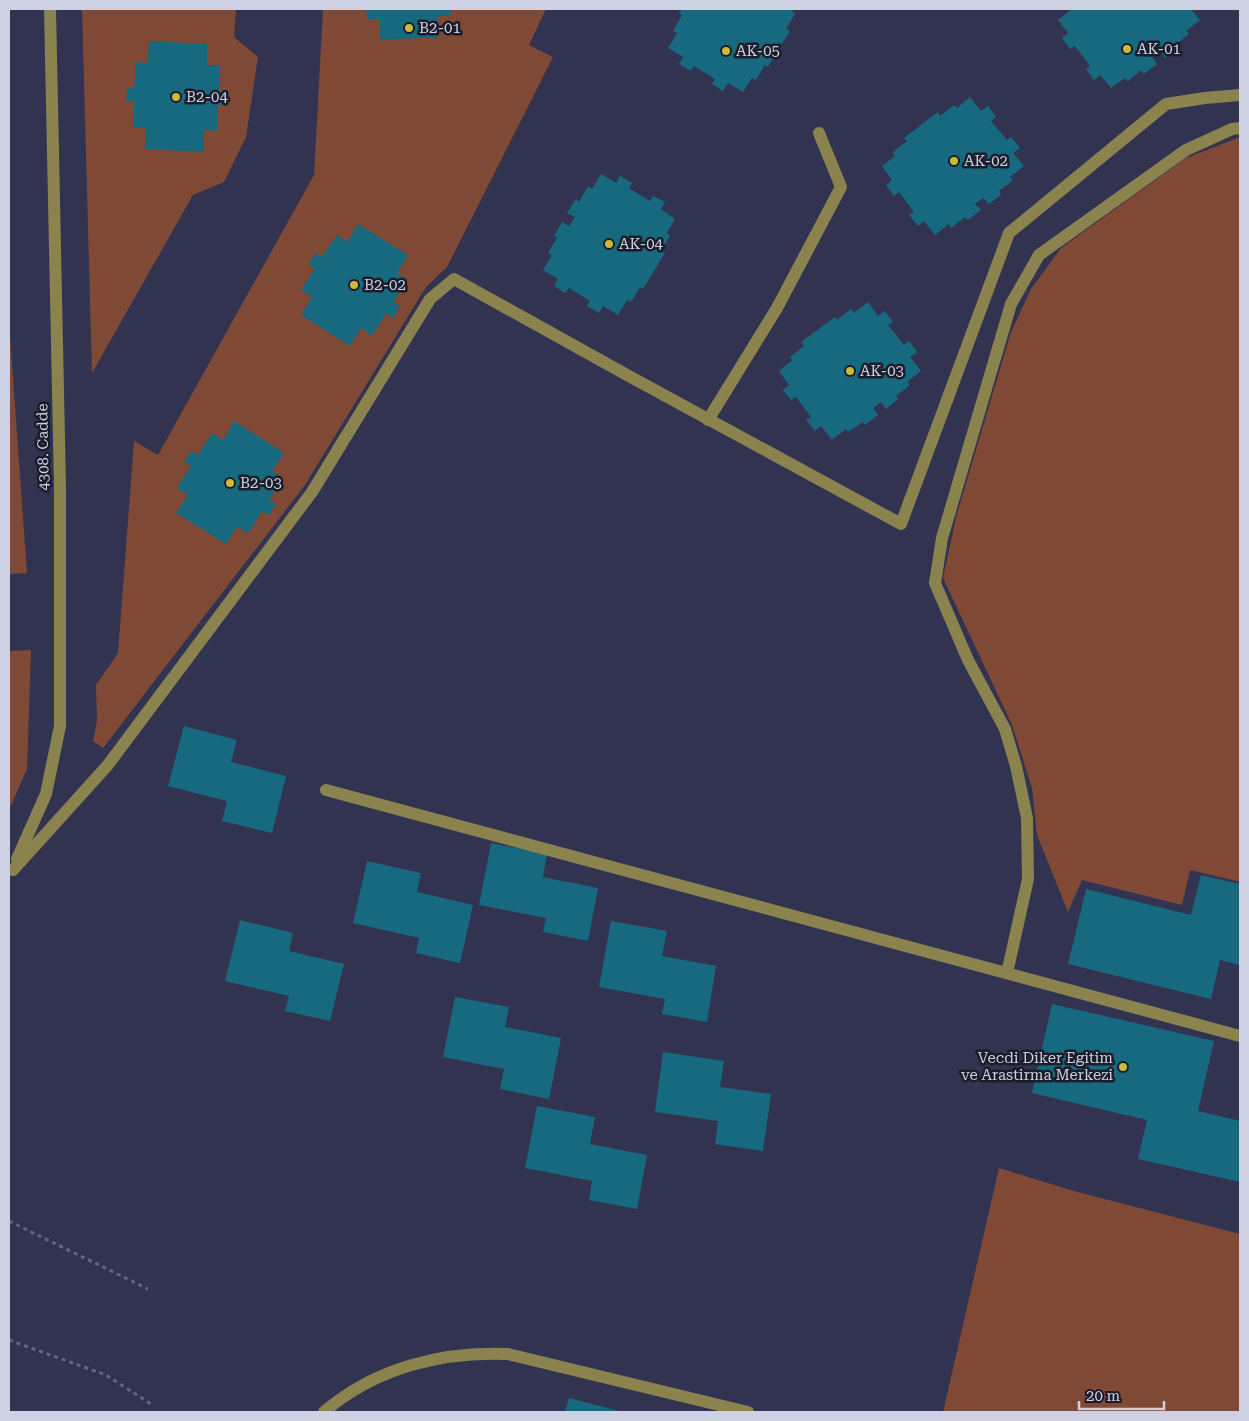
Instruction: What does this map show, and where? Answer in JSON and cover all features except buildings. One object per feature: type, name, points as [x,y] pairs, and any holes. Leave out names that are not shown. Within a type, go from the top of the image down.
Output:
[{"type":"street","name":"4308. Cadde","points":[[11,872],[46,794],[60,726],[60,487],[50,9]]},
{"type":"street","points":[[11,872],[107,766],[312,492],[430,299],[454,279],[900,524],[1010,233],[1166,104],[1240,95]]},
{"type":"street","points":[[1007,973],[1028,879],[1027,818],[1016,766],[1004,728],[968,660],[935,583],[942,538],[1011,304],[1039,255],[1186,150],[1232,129],[1240,128]]},
{"type":"street","points":[[708,420],[777,308],[842,187],[819,132]]},
{"type":"street","points":[[326,790],[1240,1036]]},
{"type":"street","points":[[324,1412],[360,1385],[410,1365],[460,1354],[485,1353],[508,1354],[748,1412]]},
{"type":"path","points":[[9,1221],[148,1289]]},
{"type":"path","points":[[9,1340],[106,1374],[151,1404]]},
{"type":"shaded area","points":[[82,9],[236,9],[234,37],[258,57],[246,137],[224,182],[193,195],[92,373]]},
{"type":"shaded area","points":[[323,9],[546,9],[529,45],[553,57],[447,267],[426,287],[305,485],[103,748],[93,741],[97,721],[96,685],[118,653],[134,441],[158,455],[314,175]]},
{"type":"shaded area","points":[[1240,137],[1240,882],[1190,870],[1182,905],[1082,880],[1068,912],[1037,835],[1032,788],[1012,725],[943,578],[956,517],[1011,332],[1031,289],[1061,248],[1186,158]]},
{"type":"shaded area","points":[[9,322],[27,573],[9,574]]},
{"type":"shaded area","points":[[31,650],[27,769],[9,810],[9,651]]},
{"type":"shaded area","points":[[999,1168],[1074,1191],[1240,1234],[1240,1412],[943,1412]]},
{"type":"place","name":"B2-01","points":[[409,28]]},
{"type":"place","name":"AK-01","points":[[1127,49]]},
{"type":"place","name":"AK-05","points":[[726,51]]},
{"type":"place","name":"B2-04","points":[[176,97]]},
{"type":"place","name":"AK-02","points":[[954,161]]},
{"type":"place","name":"AK-04","points":[[609,244]]},
{"type":"place","name":"B2-02","points":[[354,285]]},
{"type":"place","name":"AK-03","points":[[850,371]]},
{"type":"place","name":"B2-03","points":[[230,483]]},
{"type":"place","name":"Vecdi Diker Egitim ve Arastirma Merkezi","points":[[1123,1067]]}]
